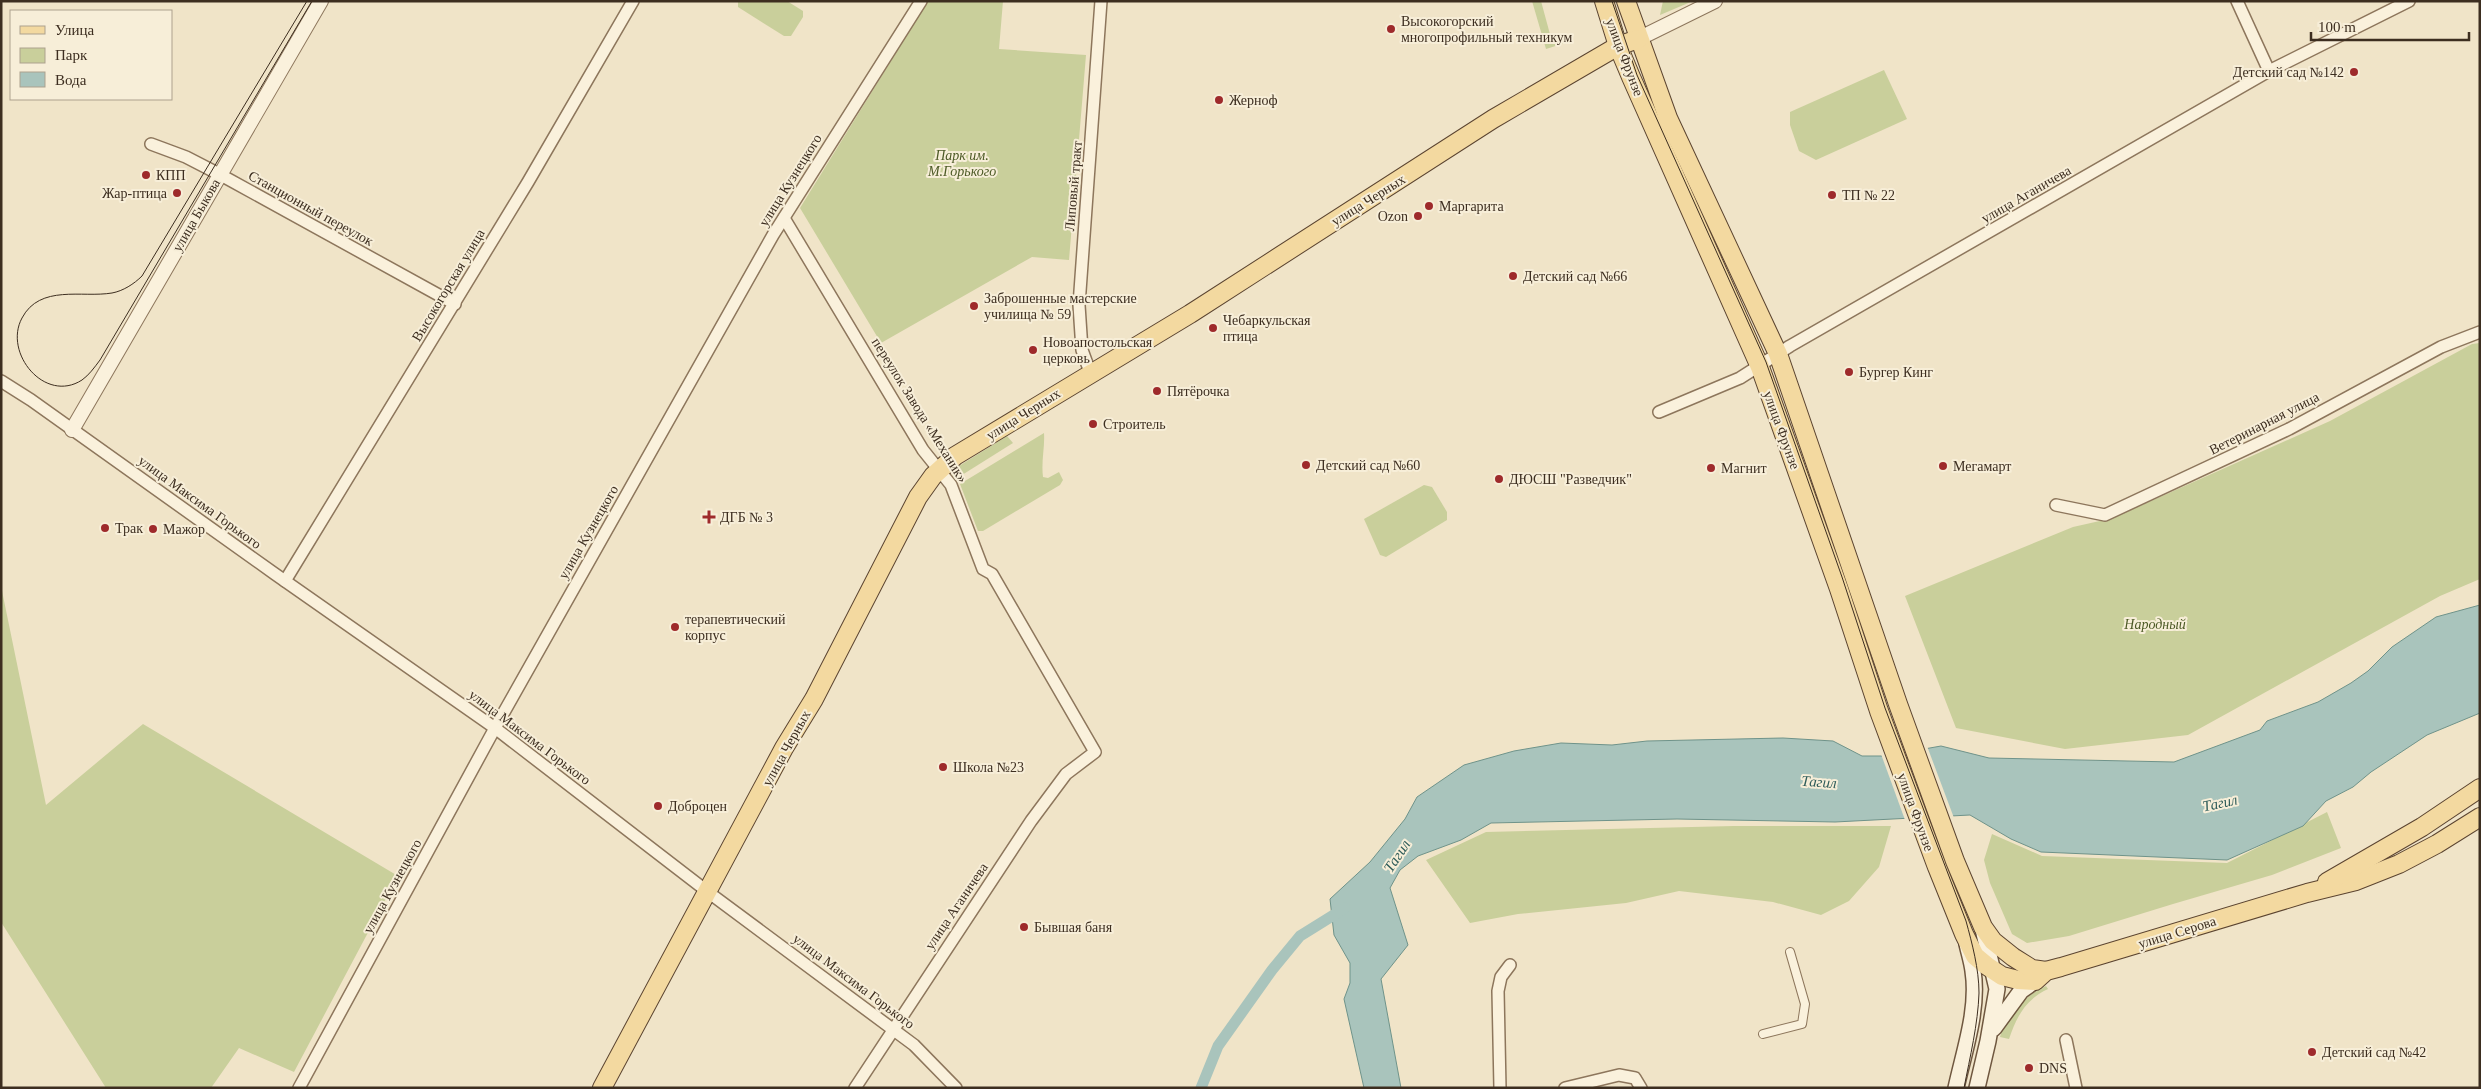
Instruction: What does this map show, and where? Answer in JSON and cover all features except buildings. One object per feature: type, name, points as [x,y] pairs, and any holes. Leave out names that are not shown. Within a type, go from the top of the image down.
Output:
[{"type":"main road","name":"улица Фрунзе","points":[[1604,1],[1618,46],[1760,367],[1839,589],[1879,710],[1937,868],[1964,934]]},
{"type":"main road","name":"улица Фрунзе","points":[[1626,1],[1638,39],[1668,118],[1778,354],[1898,704],[1955,861],[1983,927]]},
{"type":"main road","name":"улица Черных","points":[[602,1088],[784,748],[814,700],[918,496],[940,469],[955,456],[1090,372],[1190,314],[1494,119],[1618,46],[1638,39]]},
{"type":"main road","name":"улица Серова","points":[[2307,893],[2422,827],[2480,788]]},
{"type":"main road","name":"улица Серова","points":[[1964,934],[1975,956],[1999,978],[2018,980],[2307,893],[2356,881],[2399,864],[2437,844],[2480,817]]},
{"type":"main road","points":[[1983,927],[1993,941],[2012,958],[2038,974]]},
{"type":"main road","points":[[1977,1088],[1989,1038],[1999,978],[1983,927]]},
{"type":"main road","points":[[1956,1088],[1971,1023],[1974,991],[1973,971],[1964,934]]},
{"type":"main road","name":"улица Серова","points":[[1989,1038],[2000,1017],[2038,974]]},
{"type":"main road","points":[[1971,1023],[1999,978]]},
{"type":"street","name":"улица Быкова","points":[[72,430],[321,1]]},
{"type":"street","name":"Высокогорская улица","points":[[285,581],[528,182],[633,1]]},
{"type":"street","name":"улица Кузнецкого","points":[[299,1088],[495,728],[784,218],[921,1]]},
{"type":"street","name":"Липовый тракт","points":[[1090,372],[1082,350],[1079,305],[1102,1]]},
{"type":"street","name":"улица Черных","points":[[1638,39],[1715,1]]},
{"type":"street","points":[[2237,1],[2269,71]]},
{"type":"street","name":"улица Аганичева","points":[[1660,412],[1740,378],[1778,354],[2269,71],[2409,1]]},
{"type":"street","name":"Станционный переулок","points":[[151,144],[186,157],[219,174],[454,304]]},
{"type":"street","name":"переулок Завода «Механик»","points":[[784,218],[923,450],[951,485],[983,569],[992,574],[1095,752]]},
{"type":"street","name":"Ветеринарная улица","points":[[2056,505],[2104,515],[2289,429],[2442,347],[2480,332]]},
{"type":"street","name":"улица Максима Горького","points":[[1,381],[495,728],[708,892],[914,1045],[956,1088]]},
{"type":"street","name":"улица Аганичева","points":[[855,1088],[892,1028],[1060,782],[1066,774],[1095,752]]},
{"type":"street","points":[[1763,1034],[1802,1024],[1805,1004],[1790,952]]},
{"type":"street","points":[[1500,1088],[1498,991],[1501,977],[1510,965]]},
{"type":"street","points":[[2066,1040],[2076,1088]]},
{"type":"street","points":[[1565,1088],[1619,1075],[1634,1078],[1641,1088]]},
{"type":"green space","points":[[738,1],[787,1],[803,11],[803,17],[791,36],[784,36],[738,7]]},
{"type":"green space","name":"Парк им. М.Горького","points":[[928,1],[1003,1],[999,49],[1086,55],[1069,260],[1032,257],[881,343],[800,208]]},
{"type":"green space","points":[[1532,1],[1541,1],[1551,38],[1562,35],[1565,43],[1546,49]]},
{"type":"green space","points":[[1663,1],[1693,1],[1660,15]]},
{"type":"green space","points":[[1884,70],[1907,119],[1816,160],[1799,151],[1790,125],[1790,112]]},
{"type":"green space","name":"Народный","points":[[2480,343],[2480,579],[2440,596],[2188,735],[2065,749],[1956,728],[1905,596],[2073,527],[2113,518],[2330,421],[2472,344]]},
{"type":"green space","points":[[1044,433],[1043,477],[1048,478],[1059,472],[1063,480],[1060,485],[983,531],[978,531],[960,484]]},
{"type":"green space","points":[[1007,436],[1013,443],[954,480],[952,475],[959,466]]},
{"type":"green space","points":[[1424,485],[1432,487],[1447,512],[1447,520],[1386,557],[1380,555],[1364,519]]},
{"type":"green space","points":[[1,586],[46,805],[143,724],[398,876],[294,1072],[239,1048],[211,1088],[106,1088],[1,922]]},
{"type":"green space","points":[[2327,812],[2341,848],[2272,875],[2069,936],[2027,943],[2012,934],[1990,883],[1984,860],[1992,834],[2042,856],[2227,863]]},
{"type":"green space","points":[[1734,826],[1891,826],[1879,867],[1849,901],[1821,915],[1773,902],[1679,891],[1626,903],[1518,914],[1470,923],[1426,860],[1486,832]]},
{"type":"green space","points":[[2046,986],[2048,989],[2033,998],[2023,1009],[2009,1039],[2000,1037],[2007,1021],[2024,1000]]},
{"type":"water","name":"Тагил","points":[[2480,605],[2480,713],[2427,735],[2371,772],[2353,787],[2326,801],[2303,826],[2227,860],[2041,852],[2011,839],[1970,815],[1835,822],[1677,819],[1491,823],[1461,840],[1418,856],[1400,870],[1390,888],[1408,945],[1381,979],[1401,1088],[1364,1088],[1344,999],[1350,983],[1350,963],[1334,935],[1330,899],[1370,862],[1405,819],[1417,797],[1464,765],[1514,751],[1561,743],[1612,745],[1647,741],[1783,738],[1833,741],[1862,756],[1885,756],[1941,746],[1989,758],[2174,762],[2260,730],[2267,721],[2318,702],[2368,671],[2392,647],[2436,617]]},
{"type":"pier","points":[[1927,746],[1954,818],[1905,820],[1881,754]]},
{"type":"waterway","points":[[1201,1088],[1218,1046],[1272,970],[1300,936],[1345,908]]},
{"type":"tram line","points":[[307,1],[142,276],[128,287],[112,293],[50,296],[39,300],[30,307],[22,318],[18,332],[18,346],[23,359],[31,371],[42,380],[54,385],[68,386],[85,378],[100,360],[312,1]]},
{"type":"tram line","points":[[1612,1],[1637,75],[1766,362],[1842,577],[1885,708],[1966,921],[1973,947],[1979,993],[1975,1029],[1964,1088]]},
{"type":"place","name":"Высокогорский многопрофильный техникум","points":[[1391,29]]},
{"type":"place","name":"Детский сад №142","points":[[2354,72]]},
{"type":"place","name":"Жерноф","points":[[1219,100]]},
{"type":"place","name":"КПП","points":[[146,175]]},
{"type":"place","name":"Жар-птица","points":[[177,193]]},
{"type":"place","name":"ТП № 22","points":[[1832,195]]},
{"type":"place","name":"Маргарита","points":[[1429,206]]},
{"type":"place","name":"Ozon","points":[[1418,216]]},
{"type":"place","name":"Детский сад №66","points":[[1513,276]]},
{"type":"place","name":"Заброшенные мастерские училища № 59","points":[[974,306]]},
{"type":"place","name":"Чебаркульская птица","points":[[1213,328]]},
{"type":"place","name":"Новоапостольская церковь","points":[[1033,350]]},
{"type":"place","name":"Бургер Кинг","points":[[1849,372]]},
{"type":"place","name":"Пятёрочка","points":[[1157,391]]},
{"type":"place","name":"Строитель","points":[[1093,424]]},
{"type":"place","name":"Детский сад №60","points":[[1306,465]]},
{"type":"place","name":"Мегамарт","points":[[1943,466]]},
{"type":"place","name":"Магнит","points":[[1711,468]]},
{"type":"place","name":"ДЮСШ \"Разведчик\"","points":[[1499,479]]},
{"type":"place","name":"ДГБ № 3","points":[[709,517]]},
{"type":"place","name":"Трак","points":[[105,528]]},
{"type":"place","name":"Мажор","points":[[153,529]]},
{"type":"place","name":"терапевтический корпус","points":[[675,627]]},
{"type":"place","name":"Школа №23","points":[[943,767]]},
{"type":"place","name":"Доброцен","points":[[658,806]]},
{"type":"place","name":"Бывшая баня","points":[[1024,927]]},
{"type":"place","name":"Детский сад №42","points":[[2312,1052]]},
{"type":"place","name":"DNS","points":[[2029,1068]]}]
